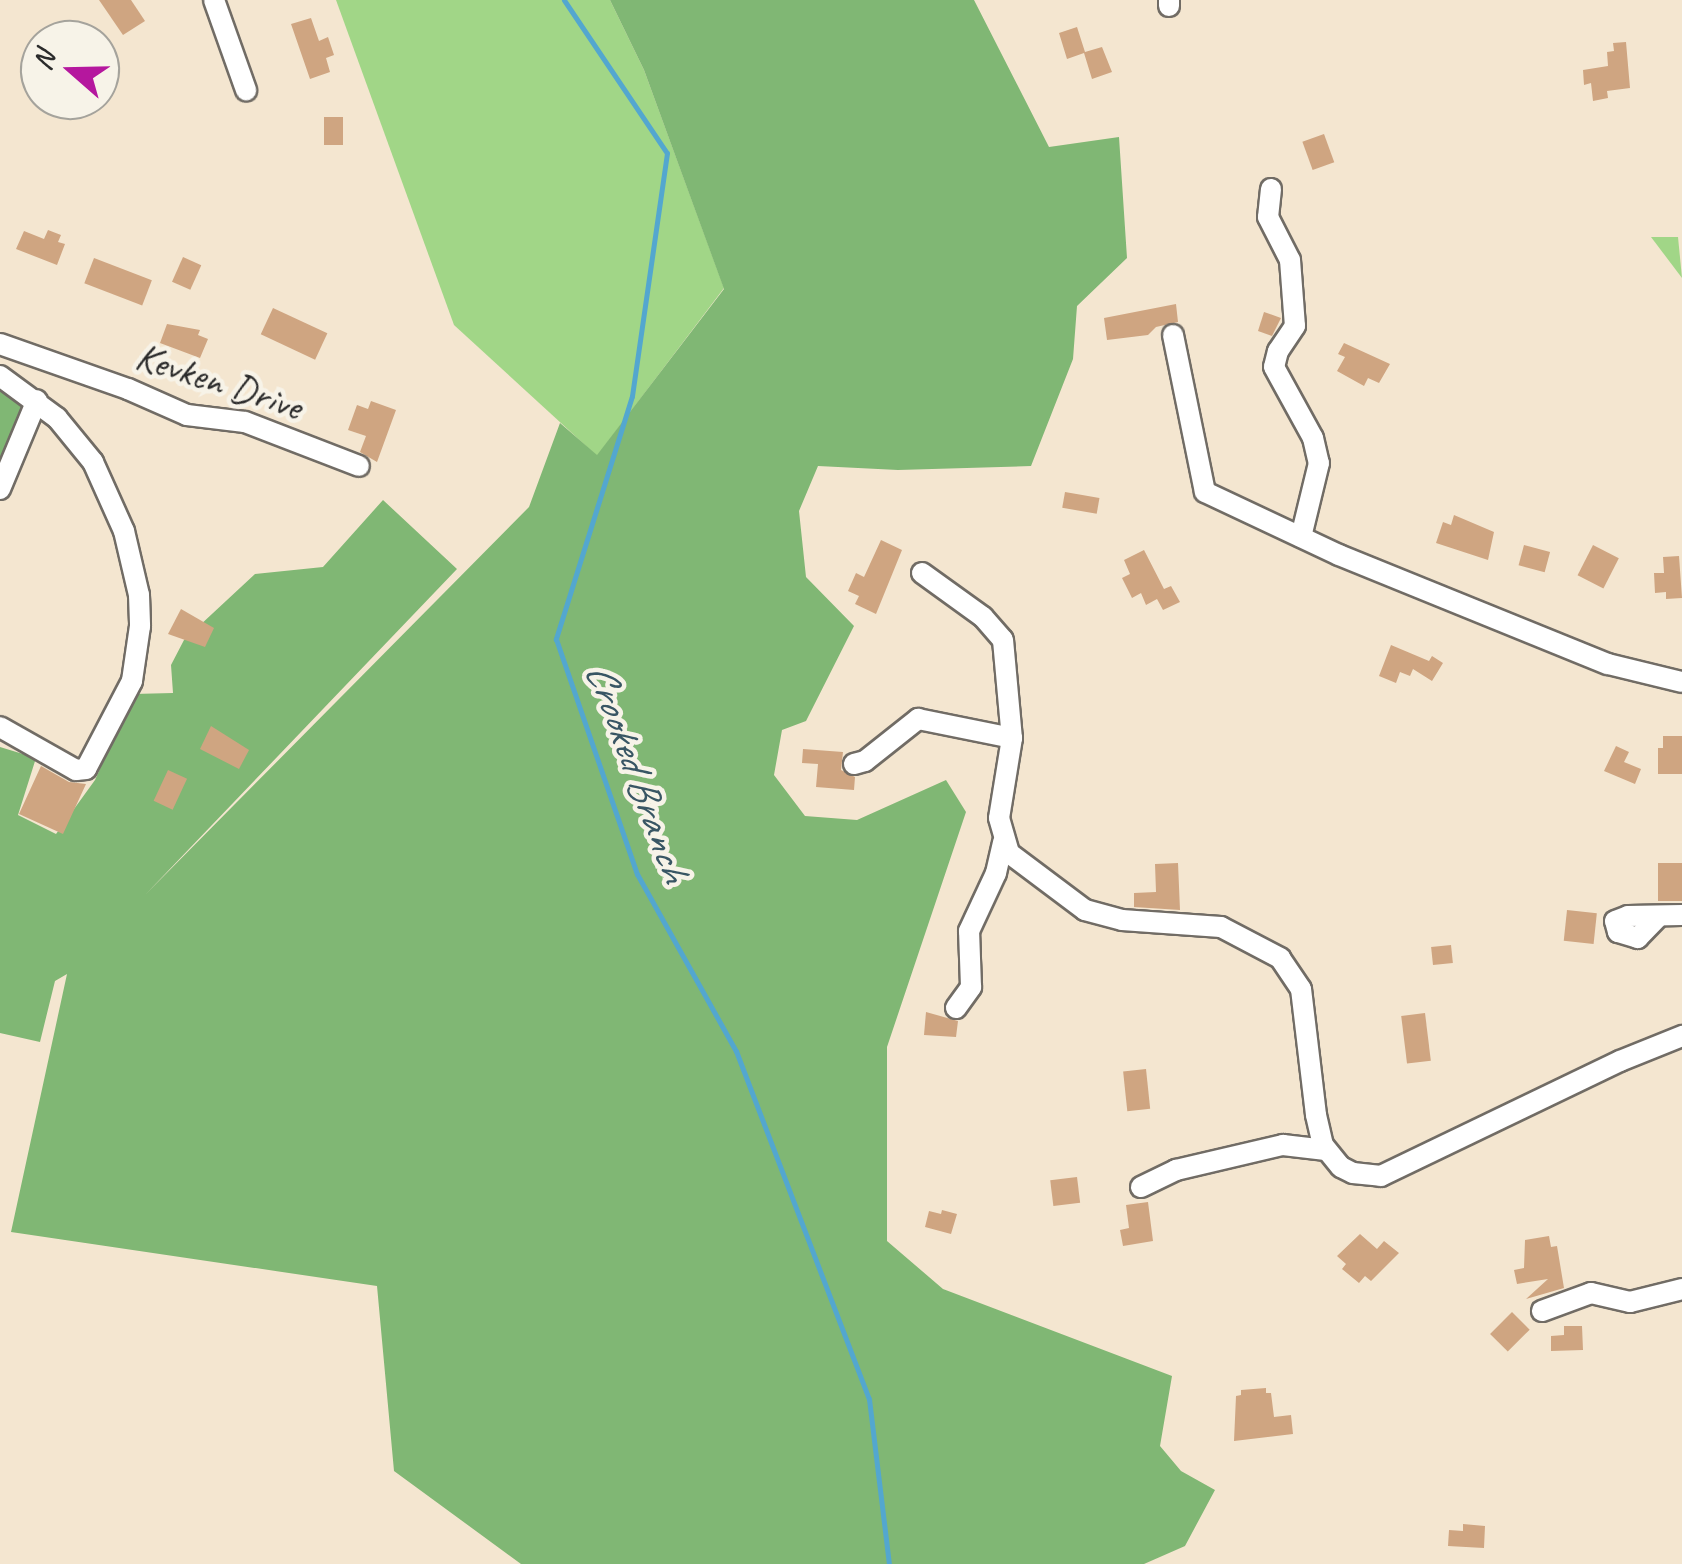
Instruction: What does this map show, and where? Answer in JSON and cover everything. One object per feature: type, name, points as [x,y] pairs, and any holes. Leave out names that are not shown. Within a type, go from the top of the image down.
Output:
[{"type":"street","points":[[214,0],[246,90]]},
{"type":"street","points":[[1271,189],[1268,217],[1290,260],[1295,326],[1278,351],[1274,366],[1281,386],[1313,438],[1318,464],[1302,538]]},
{"type":"street","points":[[1173,336],[1204,492],[1302,538],[1626,671],[1682,682]]},
{"type":"street","name":"Kevken Drive","points":[[0,344],[187,415],[245,422],[359,466]]},
{"type":"street","points":[[0,376],[37,400],[93,462],[124,531],[139,595],[137,657],[132,681],[86,769],[76,770],[0,726]]},
{"type":"street","points":[[0,488],[37,400]]},
{"type":"street","points":[[922,573],[983,616],[1003,640],[1012,738],[998,818],[1009,854],[1085,910],[1122,920],[1221,928],[1280,958],[1301,990],[1306,1006],[1314,1104],[1326,1150],[1353,1174],[1381,1176],[1620,1061],[1682,1036]]},
{"type":"street","points":[[854,764],[865,761],[918,719],[1012,738]]},
{"type":"street","points":[[956,1008],[971,986],[970,931],[996,873],[1003,842]]},
{"type":"street","points":[[1656,918],[1682,916]]},
{"type":"street","points":[[1141,1187],[1176,1170],[1282,1145],[1326,1150]]},
{"type":"street","points":[[1542,1310],[1590,1293],[1630,1302],[1682,1289]]},
{"type":"green space","points":[[336,0],[610,0],[644,70],[724,288],[597,456],[454,325]]},
{"type":"green space","points":[[610,0],[974,0],[1049,147],[1119,137],[1127,258],[1077,306],[1073,359],[1031,466],[898,470],[818,466],[799,511],[806,577],[854,626],[806,721],[782,730],[774,775],[805,816],[857,820],[946,780],[966,812],[887,1047],[887,1241],[943,1289],[1172,1376],[1160,1446],[1181,1471],[1215,1490],[1185,1546],[1144,1564],[521,1564],[394,1471],[377,1286],[11,1232],[67,974],[55,981],[40,1042],[0,1033],[0,747],[36,758],[18,815],[56,834],[95,780],[133,694],[173,693],[171,665],[184,640],[255,574],[323,567],[383,500],[457,569],[145,895],[529,507],[560,423],[597,455],[724,289],[644,70]]},
{"type":"green space","points":[[1651,237],[1678,237],[1682,278]]},
{"type":"green space","points":[[0,387],[26,404],[0,469]]},
{"type":"building","points":[[99,0],[131,0],[145,21],[123,35],[120,20],[113,20]]},
{"type":"building","points":[[311,18],[319,41],[328,37],[334,55],[326,58],[330,72],[310,79],[291,24]]},
{"type":"building","points":[[1077,27],[1085,52],[1102,47],[1112,72],[1092,79],[1084,53],[1067,59],[1059,33]]},
{"type":"building","points":[[1626,42],[1630,88],[1607,91],[1608,98],[1593,101],[1591,83],[1584,85],[1583,70],[1608,66],[1607,52],[1614,51],[1613,43]]},
{"type":"building","points":[[324,117],[343,117],[343,145],[324,145]]},
{"type":"building","points":[[1324,134],[1334,162],[1313,170],[1302,142]]},
{"type":"building","points":[[48,230],[61,235],[58,242],[65,244],[57,265],[16,249],[24,231],[44,239]]},
{"type":"building","points":[[183,257],[201,265],[190,290],[172,282]]},
{"type":"building","points":[[94,258],[152,280],[142,305],[84,283]]},
{"type":"building","points":[[1176,304],[1178,322],[1156,327],[1148,335],[1107,340],[1104,318]]},
{"type":"building","points":[[273,308],[327,333],[315,360],[261,334]]},
{"type":"building","points":[[1264,312],[1281,318],[1272,336],[1258,331]]},
{"type":"building","points":[[167,324],[200,330],[198,335],[208,339],[200,358],[160,343]]},
{"type":"building","points":[[1344,343],[1390,364],[1379,383],[1368,378],[1364,386],[1337,371],[1345,357],[1338,354]]},
{"type":"building","points":[[371,401],[396,410],[377,462],[360,452],[366,436],[348,430],[357,405],[368,409]]},
{"type":"building","points":[[1065,492],[1099,498],[1097,514],[1062,508]]},
{"type":"building","points":[[1454,515],[1494,532],[1488,560],[1436,543],[1443,522],[1451,525]]},
{"type":"building","points":[[881,540],[902,550],[876,614],[855,604],[859,596],[848,591],[856,573],[864,577]]},
{"type":"building","points":[[1524,545],[1550,552],[1545,572],[1519,565]]},
{"type":"building","points":[[1593,545],[1619,558],[1603,588],[1578,575]]},
{"type":"building","points":[[1144,550],[1164,589],[1171,586],[1180,602],[1163,610],[1157,599],[1146,605],[1141,593],[1132,598],[1122,578],[1130,574],[1124,560]]},
{"type":"building","points":[[1679,556],[1682,598],[1666,599],[1666,592],[1655,593],[1654,573],[1664,573],[1663,557]]},
{"type":"building","points":[[181,609],[214,628],[205,647],[168,634]]},
{"type":"building","points":[[1391,645],[1429,661],[1432,656],[1443,663],[1432,681],[1413,669],[1410,676],[1400,672],[1396,683],[1379,676]]},
{"type":"building","points":[[211,726],[249,750],[239,769],[200,749]]},
{"type":"building","points":[[1663,736],[1682,736],[1682,774],[1658,774],[1658,748],[1663,748]]},
{"type":"building","points":[[1616,746],[1629,752],[1624,762],[1641,769],[1635,784],[1604,771]]},
{"type":"building","points":[[803,749],[843,752],[841,770],[855,777],[854,790],[816,787],[818,764],[802,763]]},
{"type":"building","points":[[41,766],[69,782],[86,784],[63,834],[19,814]]},
{"type":"building","points":[[168,770],[187,779],[173,810],[154,801]]},
{"type":"building","points":[[1178,863],[1180,910],[1134,907],[1134,893],[1156,892],[1155,864]]},
{"type":"building","points":[[1658,863],[1682,863],[1682,901],[1658,901]]},
{"type":"building","points":[[1567,910],[1597,913],[1594,944],[1564,941]]},
{"type":"building","points":[[1451,945],[1453,963],[1433,965],[1431,947]]},
{"type":"building","points":[[926,1012],[958,1021],[956,1037],[924,1035]]},
{"type":"building","points":[[1425,1013],[1431,1061],[1407,1064],[1401,1016]]},
{"type":"building","points":[[1146,1069],[1150,1109],[1127,1111],[1123,1071]]},
{"type":"building","points":[[1077,1177],[1080,1203],[1053,1206],[1050,1180]]},
{"type":"building","points":[[1148,1202],[1153,1241],[1123,1246],[1120,1230],[1129,1228],[1126,1205]]},
{"type":"building","points":[[942,1210],[957,1214],[951,1234],[925,1227],[929,1211],[941,1214]]},
{"type":"building","points":[[1360,1234],[1377,1249],[1384,1241],[1399,1253],[1371,1281],[1365,1276],[1359,1283],[1342,1269],[1346,1264],[1337,1256]]},
{"type":"building","points":[[1549,1236],[1551,1247],[1557,1246],[1564,1288],[1526,1299],[1548,1279],[1517,1284],[1514,1270],[1524,1268],[1525,1240]]},
{"type":"building","points":[[1512,1312],[1530,1330],[1508,1352],[1490,1334]]},
{"type":"building","points":[[1564,1326],[1582,1326],[1583,1350],[1551,1351],[1551,1336],[1564,1335]]},
{"type":"building","points":[[1266,1388],[1266,1393],[1271,1393],[1274,1417],[1291,1415],[1293,1434],[1234,1441],[1236,1396],[1241,1395],[1241,1390]]},
{"type":"building","points":[[1463,1524],[1485,1526],[1484,1548],[1448,1546],[1449,1530],[1463,1531]]},
{"type":"waterway","name":"Crooked Branch","points":[[564,0],[667,153],[632,396],[556,639],[637,874],[736,1051],[869,1399],[889,1564]]}]
